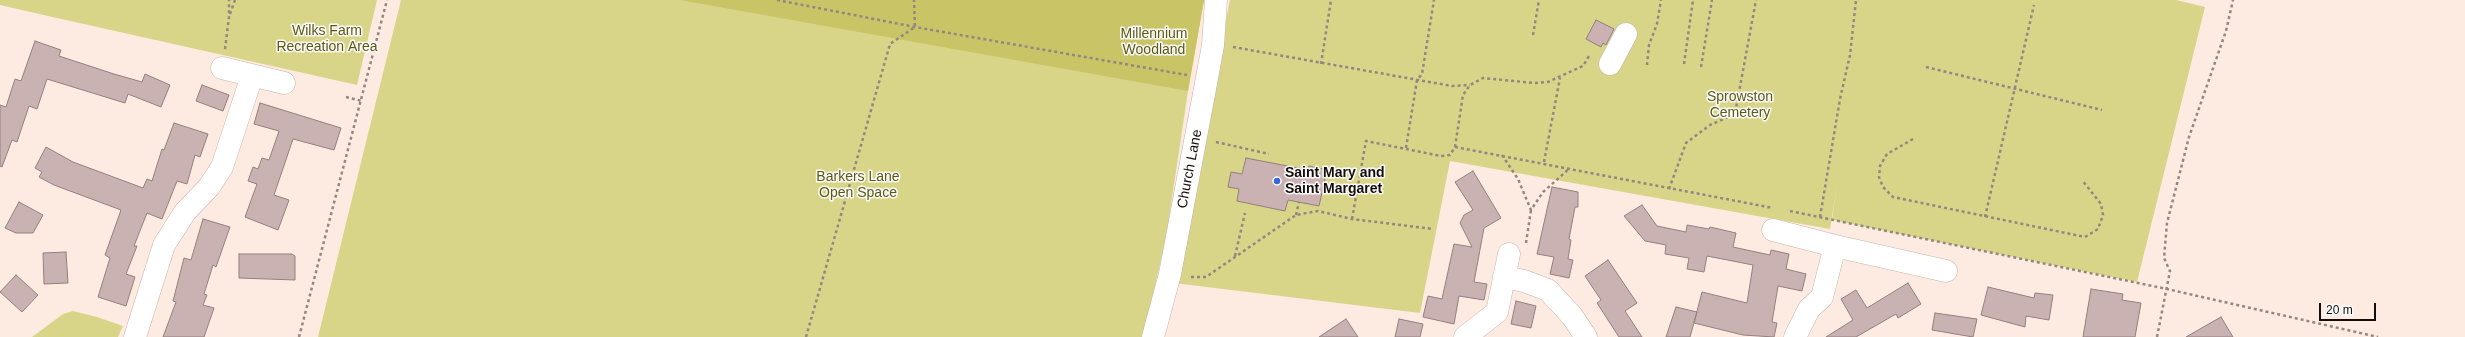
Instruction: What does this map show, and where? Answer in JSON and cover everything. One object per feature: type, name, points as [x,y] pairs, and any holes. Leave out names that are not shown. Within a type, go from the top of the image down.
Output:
[{"type":"street","name":"Church Lane","points":[[1152,337],[1170,274],[1213,45],[1216,0]]},
{"type":"street","points":[[1610,64],[1626,34]]},
{"type":"street","points":[[222,68],[284,83]]},
{"type":"street","points":[[135,337],[164,245],[185,212],[208,187],[222,167],[252,76]]},
{"type":"street","points":[[1773,230],[1835,246],[1946,271]]},
{"type":"street","points":[[1795,337],[1809,309],[1822,297],[1835,246]]},
{"type":"street","points":[[1465,337],[1497,312],[1509,254]]},
{"type":"street","points":[[1504,277],[1524,281],[1548,290],[1572,316],[1586,337]]},
{"type":"path","points":[[222,68],[229,17],[229,0]]},
{"type":"path","points":[[229,17],[235,0]]},
{"type":"path","points":[[299,337],[362,101],[387,0]]},
{"type":"path","points":[[777,0],[915,27],[1207,78]]},
{"type":"path","points":[[914,0],[915,27]]},
{"type":"path","points":[[1321,64],[1331,0]]},
{"type":"path","points":[[1406,148],[1417,80],[1422,74],[1434,0]]},
{"type":"path","points":[[1533,35],[1539,0]]},
{"type":"path","points":[[1647,65],[1649,45],[1657,24],[1661,0]]},
{"type":"path","points":[[1684,64],[1693,0]]},
{"type":"path","points":[[1701,67],[1712,0]]},
{"type":"path","points":[[1669,189],[1686,143],[1710,125],[1735,114],[1756,0]]},
{"type":"path","points":[[1820,217],[1840,99],[1850,55],[1856,0]]},
{"type":"path","points":[[2157,337],[2170,271],[2164,258],[2167,223],[2189,137],[2226,31],[2233,0]]},
{"type":"path","points":[[1986,217],[2034,5]]},
{"type":"path","points":[[806,337],[890,44],[915,27]]},
{"type":"path","points":[[1213,45],[1452,86],[1470,84],[1483,78],[1534,83],[1560,78],[1583,66],[1589,56]]},
{"type":"path","points":[[1926,67],[2102,110]]},
{"type":"path","points":[[1544,162],[1560,78]]},
{"type":"path","points":[[1352,219],[1366,141],[1441,156],[1450,155],[1455,147],[1463,95],[1470,84]]},
{"type":"path","points":[[346,97],[362,101]]},
{"type":"path","points":[[1213,135],[1214,141],[1229,146],[1269,154]]},
{"type":"path","points":[[1913,139],[1883,159],[1880,166],[1879,177],[1885,191],[1893,197],[2085,237],[2098,229],[2103,215],[2101,204],[2082,180]]},
{"type":"path","points":[[1455,147],[1544,162],[1669,189],[1776,209]]},
{"type":"path","points":[[1502,155],[1518,179],[1531,210]]},
{"type":"path","points":[[1509,254],[1524,254],[1531,210],[1543,192],[1570,168]]},
{"type":"path","points":[[1296,215],[1299,202]]},
{"type":"path","points":[[1783,210],[2167,289],[2378,337]]},
{"type":"path","points":[[1186,277],[1206,276],[1296,215],[1318,211],[1352,219],[1399,227],[1433,229]]},
{"type":"path","points":[[1235,257],[1245,213]]},
{"type":"green space","name":"Wilks Farm Recreation Area","points":[[0,0],[377,0],[357,85],[0,5]]},
{"type":"green space","name":"Barkers Lane Open Space","points":[[401,0],[1204,0],[1188,91],[1166,238],[1143,337],[318,337]]},
{"type":"green space","name":"Millennium Woodland","points":[[680,0],[1204,0],[1188,91]]},
{"type":"green space","name":"Sprowston Cemetery","points":[[1230,0],[2176,0],[2205,7],[2137,282],[1832,220],[1837,186],[1830,229],[1450,161],[1420,313],[1174,283]]},
{"type":"green space","points":[[73,311],[123,326],[118,337],[32,337],[63,314]]},
{"type":"building","points":[[1596,20],[1614,29],[1606,45],[1603,43],[1601,47],[1586,39]]},
{"type":"building","points":[[35,41],[61,50],[59,56],[114,74],[142,82],[145,74],[170,85],[161,107],[128,94],[125,103],[47,79],[37,109],[29,106],[17,142],[12,140],[2,167],[0,166],[0,105],[6,107],[15,79],[21,81]]},
{"type":"building","points":[[202,85],[229,95],[223,111],[196,101]]},
{"type":"building","points":[[260,103],[341,128],[334,150],[293,139],[274,195],[289,200],[278,230],[245,217],[257,184],[248,181],[253,167],[258,169],[262,158],[269,160],[279,131],[254,124]]},
{"type":"building","points":[[174,123],[208,134],[200,157],[195,155],[187,184],[177,181],[162,219],[147,213],[134,246],[137,246],[126,274],[135,277],[126,306],[98,297],[110,258],[105,255],[121,210],[54,185],[39,177],[42,172],[35,168],[46,147],[73,162],[143,188],[147,179],[152,181],[162,149],[164,150]]},
{"type":"building","name":"Saint Mary and Saint Margaret","points":[[1246,158],[1308,170],[1309,166],[1327,170],[1319,206],[1288,200],[1285,211],[1237,201],[1239,189],[1228,187],[1231,172],[1242,174]]},
{"type":"building","points":[[1473,171],[1501,218],[1484,228],[1474,282],[1487,284],[1484,300],[1459,296],[1454,324],[1423,317],[1428,296],[1442,299],[1454,244],[1472,247],[1460,223],[1464,215],[1473,210],[1455,182]]},
{"type":"building","points":[[1552,187],[1578,192],[1578,207],[1575,207],[1569,239],[1571,240],[1568,259],[1573,260],[1569,278],[1550,274],[1554,257],[1537,254]]},
{"type":"building","points":[[19,202],[43,215],[33,233],[16,233],[5,228]]},
{"type":"building","points":[[1642,205],[1657,226],[1686,232],[1687,225],[1709,229],[1710,227],[1736,233],[1733,247],[1770,255],[1771,250],[1789,254],[1786,269],[1806,274],[1802,291],[1778,286],[1772,322],[1777,323],[1774,337],[1743,335],[1694,323],[1702,292],[1747,303],[1753,265],[1707,256],[1704,272],[1687,269],[1689,258],[1665,254],[1666,245],[1645,241],[1624,216]]},
{"type":"building","points":[[203,219],[230,227],[216,267],[213,265],[204,294],[207,295],[203,305],[214,308],[204,337],[163,337],[176,302],[173,301],[184,258],[191,260]]},
{"type":"building","points":[[66,252],[68,283],[44,284],[43,253]]},
{"type":"building","points":[[239,254],[292,254],[295,256],[295,280],[239,278]]},
{"type":"building","points":[[1608,260],[1637,303],[1625,311],[1642,337],[1619,337],[1597,303],[1601,300],[1585,276]]},
{"type":"building","points":[[16,275],[38,295],[22,312],[0,292]]},
{"type":"building","points":[[1908,283],[1921,304],[1898,318],[1896,314],[1856,337],[1826,337],[1853,320],[1841,299],[1856,290],[1867,308]]},
{"type":"building","points":[[1988,287],[2034,298],[2035,293],[2053,295],[2049,320],[2026,316],[2025,327],[1981,315]]},
{"type":"building","points":[[2091,289],[2123,294],[2122,300],[2141,303],[2135,337],[2083,337]]},
{"type":"building","points":[[1516,301],[1536,306],[1531,328],[1511,324]]},
{"type":"building","points":[[1676,307],[1697,312],[1690,337],[1666,337]]},
{"type":"building","points":[[1935,313],[1977,319],[1973,337],[1932,330]]},
{"type":"building","points":[[2221,317],[2233,337],[2186,337]]},
{"type":"building","points":[[1346,319],[1358,337],[1319,337]]},
{"type":"building","points":[[1399,319],[1423,324],[1420,337],[1395,337]]},
{"type":"place","name":"Saint Mary and Saint Margaret","points":[[1277,181]]}]
